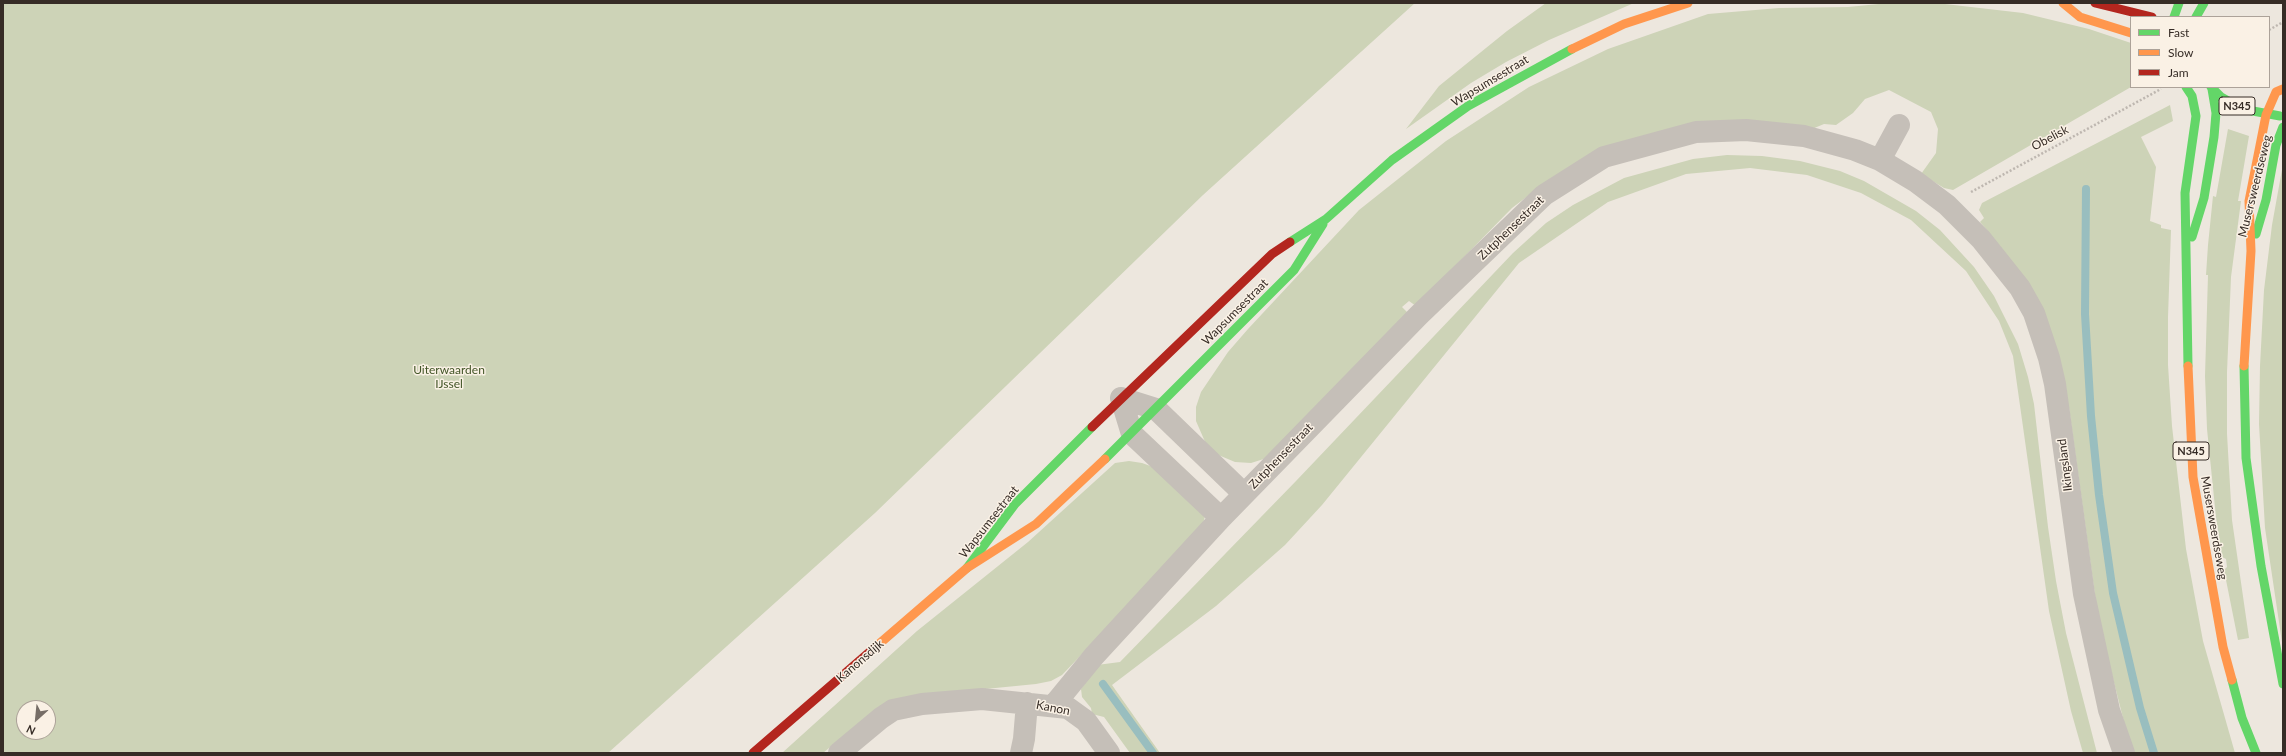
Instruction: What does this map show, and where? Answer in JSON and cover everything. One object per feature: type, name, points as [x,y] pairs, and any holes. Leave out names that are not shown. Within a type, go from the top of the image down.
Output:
[{"type":"street","name":"Wapsumsestraat","points":[[967,568],[1015,504],[1121,398],[1272,254],[1326,219],[1392,160],[1468,106],[1549,60],[1624,24],[1688,3]]},
{"type":"street","points":[[2063,3],[2080,17],[2130,33]]},
{"type":"street","points":[[2095,3],[2148,16]]},
{"type":"street","points":[[2174,16],[2179,3]]},
{"type":"street","points":[[2197,16],[2204,3]]},
{"type":"street","name":"Musersweerdseweg","points":[[2187,88],[2192,96],[2196,116],[2185,194],[2188,368],[2193,477],[2223,647],[2242,718],[2256,753]]},
{"type":"street","name":"Musersweerdseweg","points":[[2187,253],[2204,198],[2214,136],[2216,113],[2212,88]]},
{"type":"street","name":"N345","points":[[2212,88],[2231,104],[2266,115],[2283,115]]},
{"type":"street","name":"N345","points":[[2266,115],[2276,92],[2283,89]]},
{"type":"street","name":"Musersweerdseweg","points":[[2266,115],[2249,201],[2251,251],[2245,325],[2243,389],[2246,458],[2261,566],[2277,662],[2283,684]]},
{"type":"street","points":[[1880,160],[1898,125]]},
{"type":"street","name":"Musersweerdseweg","points":[[2251,251],[2266,200],[2276,145],[2283,127]]},
{"type":"street","name":"Zutphensestraat","points":[[1053,706],[1094,656],[1221,518],[1414,320],[1498,241],[1519,217],[1544,195],[1604,157],[1696,132],[1746,130],[1804,136],[1836,144],[1880,160],[1915,180],[1947,205]]},
{"type":"street","name":"Ikingsland","points":[[1947,205],[1982,239],[2020,288],[2034,313],[2049,358],[2055,384],[2084,594],[2110,710],[2124,753]]},
{"type":"street","name":"Wapsumsestraat","points":[[967,568],[1036,524],[1132,434],[1294,270],[1326,219]]},
{"type":"street","points":[[1121,398],[1132,434],[1221,518]]},
{"type":"street","name":"Zutphensestraat","points":[[1121,398],[1156,409],[1244,494]]},
{"type":"street","name":"Kanonsdijk","points":[[753,753],[967,568]]},
{"type":"street","points":[[839,753],[881,718],[900,708],[922,704],[982,699],[1027,703]]},
{"type":"street","name":"Kanon","points":[[1021,753],[1024,739],[1027,703],[1068,708],[1078,714],[1086,721],[1109,753]]},
{"type":"path","points":[[2270,29],[2283,22]]},
{"type":"path","name":"Obelisk","points":[[1947,205],[2162,88]]},
{"type":"green space","name":"Uiterwaarden IJssel","points":[[3,3],[1415,3],[1203,195],[875,513],[608,753],[3,753]]},
{"type":"green space","points":[[1546,3],[1634,3],[1549,40],[1506,62],[1471,83],[1406,129],[1439,86],[1507,31]]},
{"type":"green space","points":[[1889,3],[1945,4],[2023,13],[2089,29],[2130,43],[2130,88],[1953,190],[1944,188],[1921,174],[1936,153],[1938,129],[1931,112],[1889,90],[1865,99],[1853,113],[1836,125],[1824,124],[1812,129],[1739,121],[1537,189],[1512,208],[1416,306],[1409,301],[1402,307],[1408,313],[1270,457],[1251,463],[1235,462],[1216,454],[1206,444],[1196,421],[1196,407],[1201,392],[1228,352],[1359,210],[1446,141],[1529,87],[1608,49],[1708,14],[1779,8],[1848,7]]},
{"type":"green space","points":[[2170,105],[2173,121],[2141,137],[2156,167],[2150,221],[2161,225],[2161,228],[2171,230],[2168,365],[2172,426],[2186,549],[2203,641],[2235,753],[2132,753],[2099,624],[2069,408],[1987,230],[1980,222],[1984,218],[1979,210],[1982,203]]},
{"type":"green space","points":[[2228,129],[2249,136],[2238,201],[2241,201],[2231,277],[2227,372],[2227,434],[2232,520],[2249,638],[2238,640],[2224,570],[2227,567],[2226,559],[2222,557],[2216,517],[2207,429],[2205,376],[2208,275],[2206,275],[2208,245],[2213,196],[2216,197]]},
{"type":"green space","points":[[1727,155],[1762,156],[1800,161],[1840,171],[1864,181],[1916,211],[1940,230],[1974,267],[1994,296],[2018,344],[2028,377],[2034,404],[2048,527],[2056,581],[2066,633],[2097,753],[2083,753],[2071,711],[2049,611],[2013,356],[1999,321],[1966,271],[1911,220],[1861,193],[1807,175],[1750,168],[1686,174],[1608,202],[1519,263],[1322,505],[1285,545],[1216,606],[1112,685],[1160,753],[1130,753],[1104,717],[1092,714],[1091,708],[1082,697],[1081,689],[1097,665],[1120,662],[1296,481],[1513,253],[1546,223],[1573,205],[1624,178],[1693,159]]},
{"type":"green space","points":[[2283,164],[2283,649],[2265,528],[2259,424],[2264,290],[2272,225]]},
{"type":"green space","points":[[1129,461],[1142,463],[1156,468],[1205,516],[1203,524],[1198,533],[1062,675],[1051,681],[1036,684],[904,697],[875,710],[823,753],[782,753],[917,631],[1028,542],[1115,463]]},
{"type":"waterway","points":[[2086,189],[2085,314],[2091,416],[2099,495],[2113,593],[2140,708],[2154,753]]},
{"type":"waterway","points":[[1103,684],[1153,753]]},
{"type":"traffic: fast","points":[[2174,16],[2179,3]]},
{"type":"traffic: fast","points":[[2197,16],[2204,3]]},
{"type":"traffic: fast","points":[[1290,242],[1326,219],[1392,160],[1468,106],[1572,49]]},
{"type":"traffic: fast","points":[[2187,88],[2192,96],[2196,116],[2185,193],[2188,366]]},
{"type":"traffic: fast","points":[[2212,88],[2221,97],[2242,109],[2280,116]]},
{"type":"traffic: fast","points":[[2192,237],[2204,198],[2214,137],[2216,113],[2212,89]]},
{"type":"traffic: fast","points":[[2256,234],[2266,200],[2276,145],[2283,127]]},
{"type":"traffic: fast","points":[[1105,459],[1294,270],[1323,224]]},
{"type":"traffic: fast","points":[[2244,366],[2246,458],[2261,566],[2283,684]]},
{"type":"traffic: fast","points":[[967,568],[1015,504],[1092,427]]},
{"type":"traffic: fast","points":[[2232,680],[2242,718],[2256,753]]},
{"type":"traffic: slow","points":[[1572,49],[1624,24],[1688,3]]},
{"type":"traffic: slow","points":[[2063,3],[2080,17],[2130,33]]},
{"type":"traffic: slow","points":[[2244,366],[2251,251],[2249,201],[2266,115],[2276,92],[2283,89]]},
{"type":"traffic: slow","points":[[2188,366],[2193,477],[2223,647],[2232,680]]},
{"type":"traffic: slow","points":[[872,650],[967,568],[1036,524],[1105,459]]},
{"type":"traffic: jam","points":[[2095,3],[2148,16]]},
{"type":"traffic: jam","points":[[1092,427],[1272,254],[1290,242]]},
{"type":"traffic: jam","points":[[753,753],[872,650]]}]
